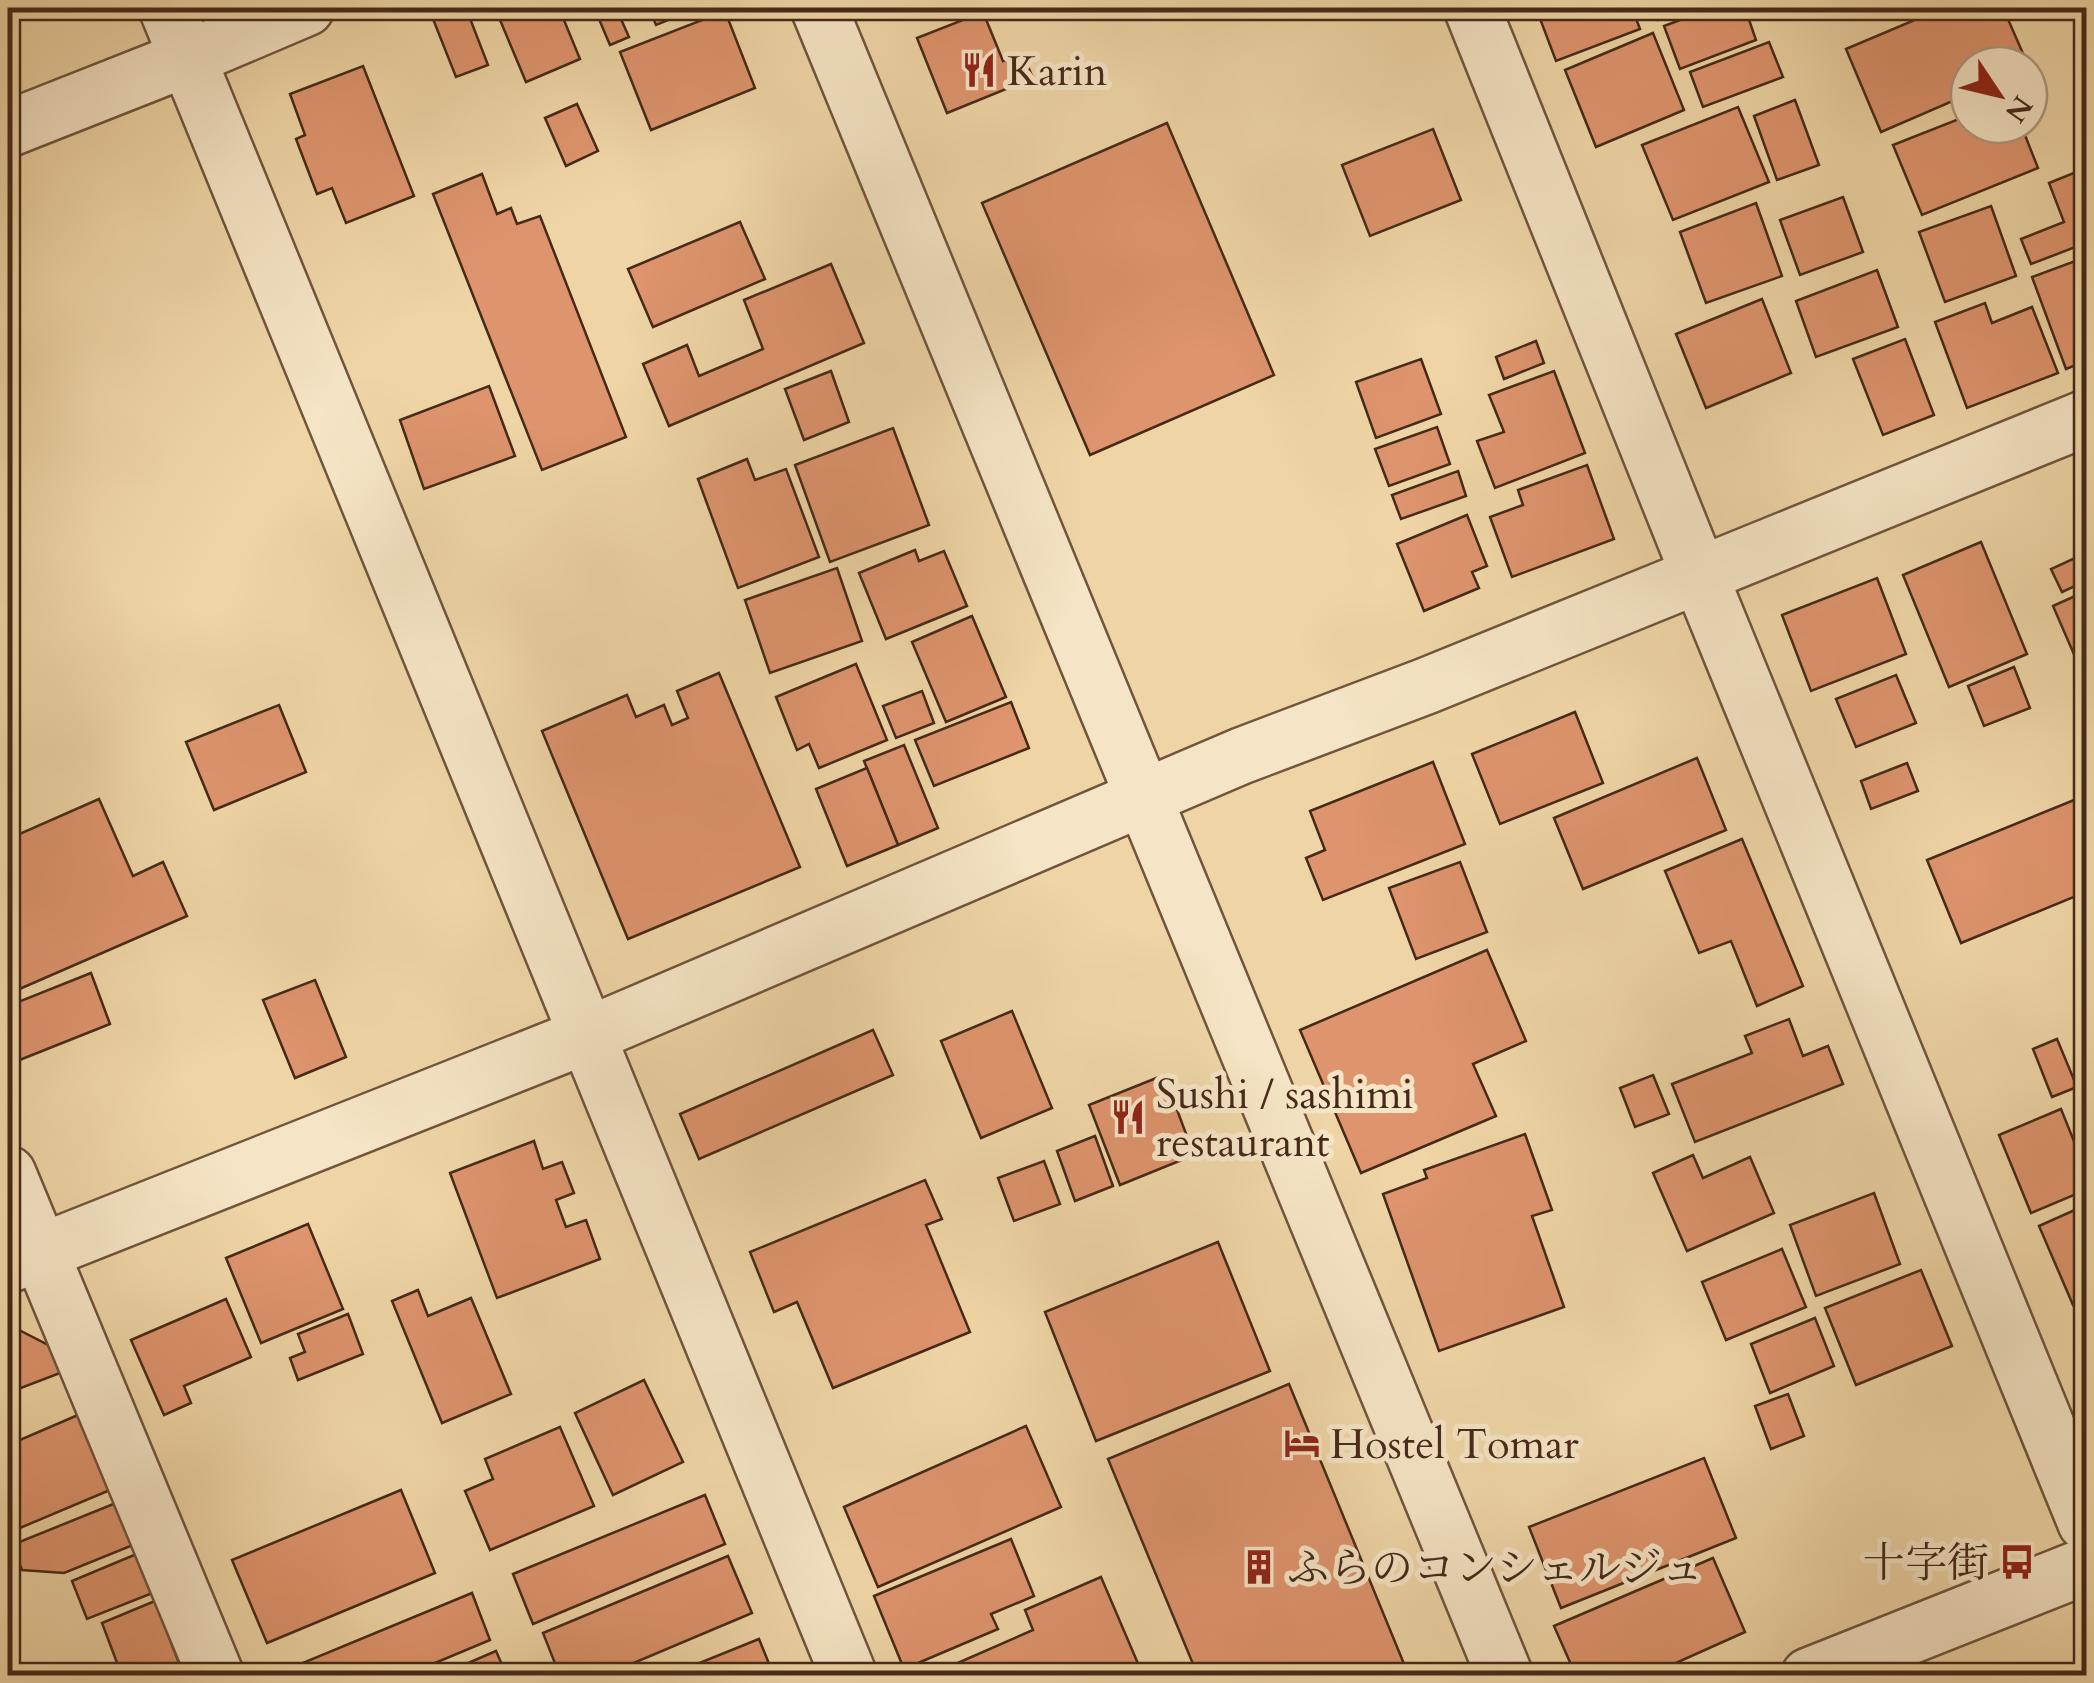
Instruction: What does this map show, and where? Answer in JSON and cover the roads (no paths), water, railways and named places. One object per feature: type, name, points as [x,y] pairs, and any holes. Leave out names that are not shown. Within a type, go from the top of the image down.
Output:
[{"type":"street","points":[[168,8],[849,1676]]},
{"type":"street","points":[[8,129],[306,8]]},
{"type":"street","points":[[818,8],[1505,1676]]},
{"type":"street","points":[[1472,8],[2086,1524]]},
{"type":"street","points":[[24,1258],[588,1035],[1241,756],[1426,686],[2086,418]]},
{"type":"street","points":[[8,1174],[24,1258],[216,1676]]},
{"type":"street","points":[[1809,1676],[2086,1566]]},
{"type":"place","name":"Karin","points":[[979,70]]},
{"type":"place","name":"Sushi / sashimi restaurant","points":[[1128,1117]]},
{"type":"place","name":"Hostel Tomar","points":[[1302,1443]]},
{"type":"place","name":"十字街","points":[[2017,1562]]},
{"type":"place","name":"ふらのコンシェルジュ","points":[[1259,1567]]}]
